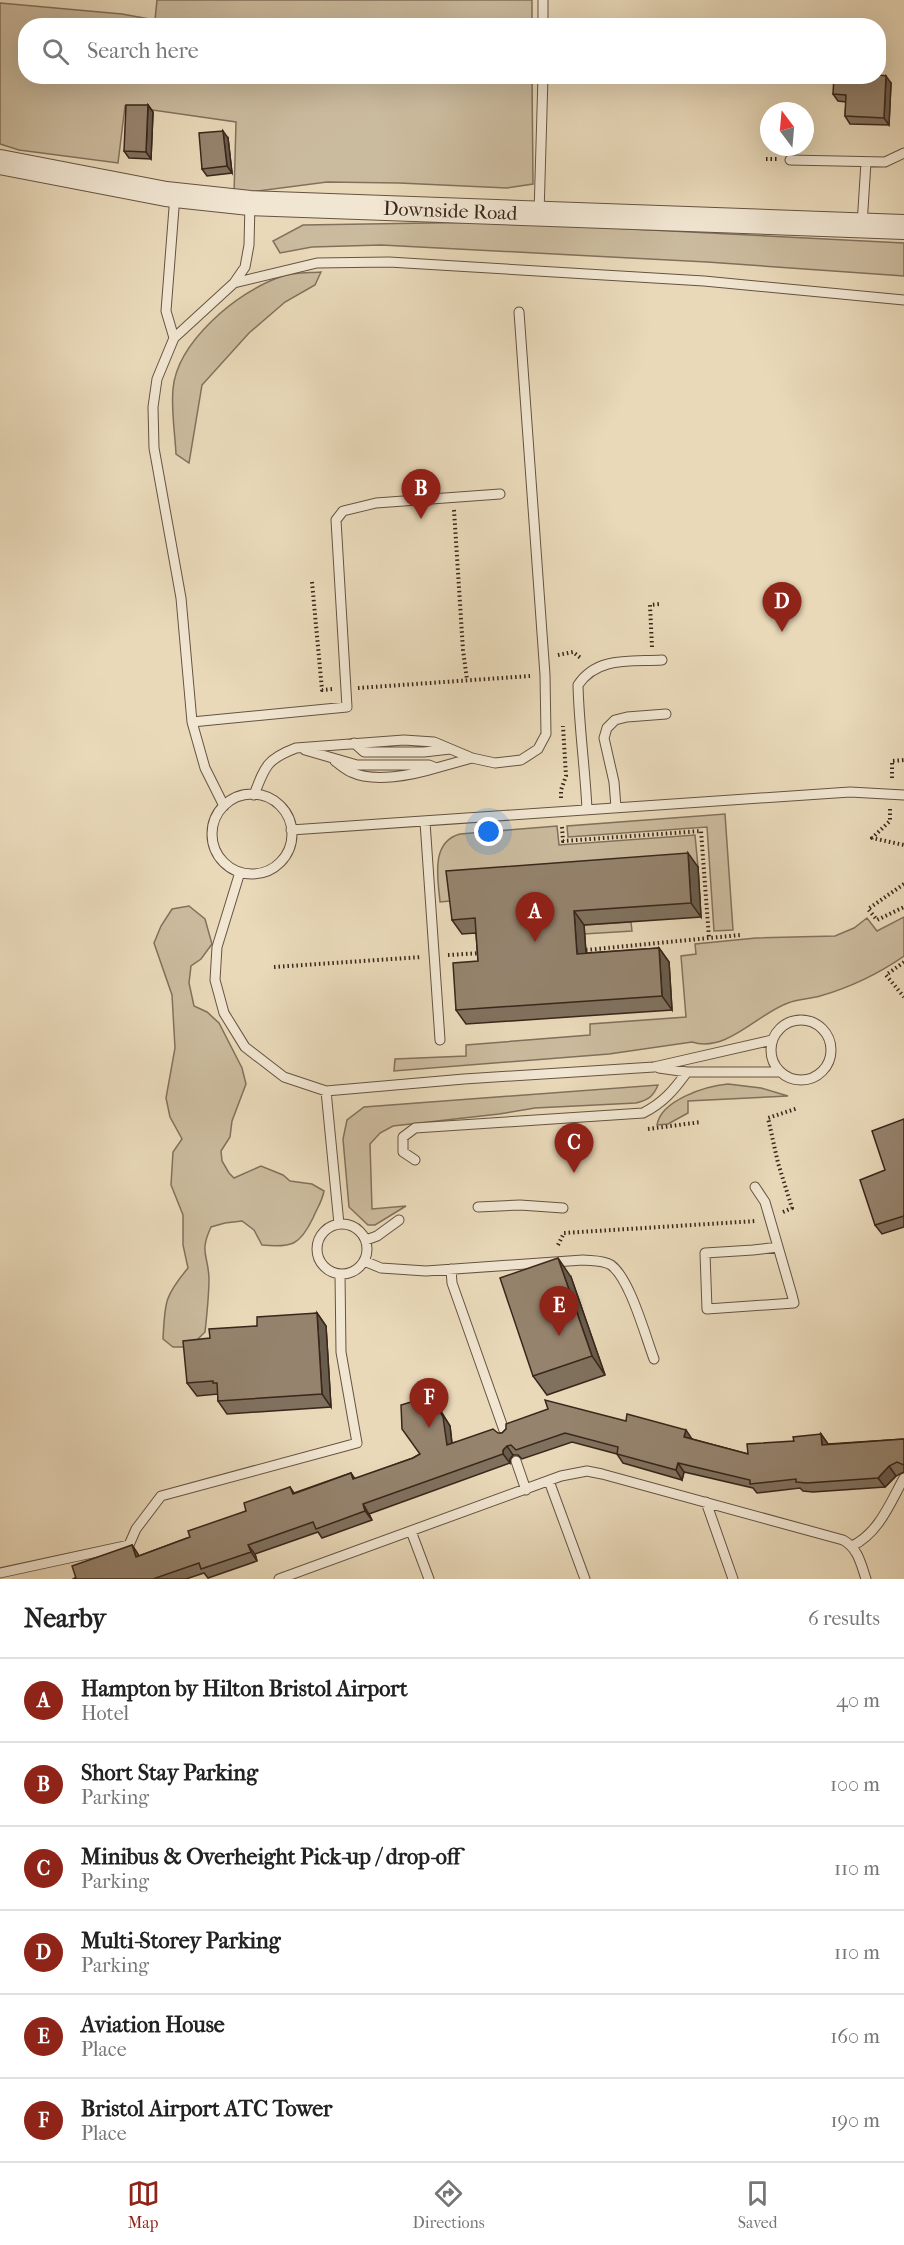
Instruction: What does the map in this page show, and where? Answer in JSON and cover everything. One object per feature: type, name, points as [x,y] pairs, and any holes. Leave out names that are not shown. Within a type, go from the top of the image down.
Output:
[{"type":"street","name":"Downside Road","points":[[0,162],[175,195],[250,203],[904,227]]},
{"type":"lane","points":[[543,0],[543,18]]},
{"type":"lane","points":[[539,213],[543,84]]},
{"type":"lane","points":[[790,160],[885,162],[904,153]]},
{"type":"lane","points":[[862,225],[866,162]]},
{"type":"lane","points":[[174,338],[166,311],[175,195]]},
{"type":"lane","points":[[224,806],[205,768],[192,722],[182,598],[154,448],[153,407],[157,379],[174,338],[234,283],[244,267],[249,245],[250,203]]},
{"type":"lane","points":[[234,283],[317,262],[389,262],[704,281],[904,300]]},
{"type":"lane","points":[[254,795],[266,766],[280,754],[296,748],[404,740],[434,742],[472,758],[495,763],[521,760],[538,749],[546,734],[545,675],[519,312]]},
{"type":"lane","points":[[192,722],[347,707],[336,520],[343,511],[356,506],[500,494]]},
{"type":"lane","points":[[587,809],[585,761],[579,737],[578,685],[592,668],[606,663],[662,660]]},
{"type":"lane","points":[[616,807],[614,782],[604,738],[607,728],[615,720],[627,717],[666,714]]},
{"type":"lane","points":[[296,748],[357,765],[429,765],[436,768],[472,758]]},
{"type":"lane","points":[[291,830],[850,792],[904,795]]},
{"type":"lane","points":[[254,795],[275,802],[283,810],[291,830],[287,852],[281,861],[262,873],[251,874],[229,867],[220,859],[212,838],[217,815],[224,806],[233,799],[254,795]]},
{"type":"lane","points":[[425,822],[440,1040]]},
{"type":"lane","points":[[240,872],[217,947],[215,980],[224,1012],[246,1047],[253,1053],[284,1077],[326,1091],[464,1079],[654,1067],[772,1040]]},
{"type":"lane","points":[[808,1020],[817,1024],[829,1039],[831,1050],[829,1061],[818,1076],[800,1080],[788,1078],[779,1072],[772,1060],[770,1050],[772,1040],[785,1023],[808,1020]]},
{"type":"lane","points":[[654,1067],[687,1072],[779,1072]]},
{"type":"lane","points":[[415,1160],[403,1152],[403,1137],[415,1128],[643,1113],[670,1095],[687,1072]]},
{"type":"lane","points":[[326,1091],[339,1224]]},
{"type":"lane","points":[[755,1187],[765,1202],[770,1217],[778,1246],[794,1304],[706,1309],[705,1253],[778,1246]]},
{"type":"lane","points":[[478,1207],[520,1205],[563,1208]]},
{"type":"lane","points":[[366,1240],[377,1236],[399,1220]]},
{"type":"lane","points":[[339,1224],[355,1228],[366,1240],[367,1247],[364,1261],[354,1271],[340,1274],[325,1268],[317,1254],[320,1238],[332,1226],[339,1224]]},
{"type":"lane","points":[[364,1261],[381,1268],[426,1271],[584,1260],[603,1261],[612,1266],[625,1282],[654,1359]]},
{"type":"lane","points":[[451,1269],[452,1283],[506,1436]]},
{"type":"lane","points":[[0,1573],[129,1545],[136,1529],[160,1496],[357,1443],[341,1352],[340,1274]]},
{"type":"lane","points":[[516,1461],[526,1490]]},
{"type":"lane","points":[[279,1579],[570,1473],[587,1471],[843,1540],[857,1553],[866,1579]]},
{"type":"lane","points":[[852,1546],[863,1541],[877,1526],[904,1478]]},
{"type":"lane","points":[[549,1481],[585,1579]]},
{"type":"lane","points":[[706,1502],[733,1579]]},
{"type":"lane","points":[[411,1531],[429,1579]]},
{"type":"path","points":[[453,497],[467,680]]},
{"type":"path","points":[[312,582],[322,690],[555,674],[559,654],[573,652],[582,659]]},
{"type":"path","points":[[892,778],[892,761],[904,760]]},
{"type":"path","points":[[891,809],[890,821],[872,838],[904,844]]},
{"type":"path","points":[[562,826],[563,841],[701,831],[709,938]]},
{"type":"path","points":[[904,884],[868,909],[877,921],[904,907]]},
{"type":"path","points":[[586,950],[740,935]]},
{"type":"path","points":[[274,968],[486,952]]},
{"type":"path","points":[[904,962],[886,975],[904,997]]},
{"type":"path","points":[[558,1245],[564,1233],[755,1222],[792,1208],[778,1163],[768,1118],[798,1108]]},
{"type":"shaded area","points":[[157,0],[532,0],[532,18],[155,18]]},
{"type":"shaded area","points":[[0,3],[144,18],[18,18],[18,84],[532,84],[533,184],[507,188],[327,182],[234,194],[236,122],[125,106],[118,163],[19,150],[0,144]]},
{"type":"shaded area","points":[[494,222],[904,243],[904,276],[707,262],[381,245],[312,247],[280,253],[273,241],[303,225]]},
{"type":"shaded area","points":[[321,272],[315,285],[285,302],[249,333],[202,385],[189,463],[176,454],[173,389],[177,371],[197,337],[228,307],[263,284],[290,274]]},
{"type":"shaded area","points":[[725,814],[733,930],[714,931],[707,827],[568,837],[567,826]]},
{"type":"shaded area","points":[[557,826],[559,845],[695,835],[698,867],[456,884],[448,875],[450,901],[440,902],[438,862],[444,845],[450,838],[460,834]]},
{"type":"shaded area","points":[[189,906],[205,919],[212,944],[201,959],[191,966],[189,983],[194,1006],[207,1012],[219,1023],[242,1068],[246,1084],[232,1121],[230,1137],[221,1151],[222,1161],[234,1178],[261,1166],[283,1175],[290,1181],[312,1184],[324,1191],[304,1234],[288,1245],[262,1245],[254,1230],[242,1221],[211,1227],[205,1243],[209,1278],[205,1332],[190,1347],[173,1347],[163,1339],[165,1308],[174,1286],[188,1268],[183,1245],[183,1215],[171,1185],[173,1152],[182,1139],[170,1117],[166,1098],[175,1048],[172,995],[154,943],[172,909]]},
{"type":"shaded area","points":[[904,917],[904,956],[853,984],[776,1008],[742,1031],[717,1042],[705,1044],[692,1042],[609,1054],[394,1071],[395,1059],[466,1056],[466,1045],[590,1035],[590,1024],[686,1017],[681,956],[696,954],[695,944],[756,938],[835,936],[854,928],[867,918],[877,931]]},
{"type":"shaded area","points":[[631,922],[632,931],[584,934],[584,925]]},
{"type":"shaded area","points":[[728,1084],[761,1088],[788,1096],[688,1101],[688,1113],[668,1124],[657,1125],[660,1116],[675,1102],[697,1091]]},
{"type":"shaded area","points":[[658,1085],[650,1097],[636,1103],[535,1108],[393,1126],[380,1133],[370,1144],[372,1209],[406,1206],[375,1225],[368,1225],[349,1207],[343,1139],[347,1120],[364,1107]]},
{"type":"building","points":[[834,84],[886,84],[884,118],[845,116],[846,95],[833,94]]},
{"type":"building","points":[[126,105],[148,105],[146,152],[124,151]]},
{"type":"building","points":[[223,131],[227,166],[202,169],[199,133]]},
{"type":"building","points":[[688,853],[691,903],[574,911],[577,954],[659,948],[662,996],[456,1010],[453,963],[478,961],[475,918],[452,920],[446,871]]},
{"type":"building","points":[[904,1119],[904,1216],[875,1225],[860,1180],[885,1170],[872,1131]]},
{"type":"building","points":[[558,1258],[592,1356],[533,1376],[500,1278]]},
{"type":"building","points":[[317,1313],[322,1394],[218,1401],[217,1383],[213,1381],[187,1383],[183,1341],[210,1338],[209,1329],[257,1326],[257,1317]]},
{"type":"building","points":[[431,1396],[443,1417],[447,1445],[493,1429],[502,1433],[506,1429],[506,1424],[548,1409],[545,1400],[626,1421],[627,1414],[686,1430],[684,1437],[748,1454],[747,1444],[794,1441],[793,1437],[821,1434],[822,1445],[904,1439],[904,1465],[897,1462],[889,1466],[878,1478],[807,1483],[796,1482],[796,1479],[750,1484],[750,1480],[678,1463],[676,1470],[617,1454],[618,1447],[565,1433],[516,1450],[511,1445],[507,1446],[503,1454],[363,1504],[365,1511],[316,1529],[313,1522],[248,1545],[251,1552],[201,1569],[199,1563],[153,1579],[73,1579],[76,1578],[72,1566],[132,1545],[136,1557],[190,1537],[188,1531],[246,1511],[244,1503],[290,1487],[293,1494],[351,1473],[353,1479],[413,1458],[420,1454],[402,1429],[401,1405]]},
{"type":"place","name":"Short Stay Parking","points":[[421,519]]},
{"type":"place","name":"Multi-Storey Parking","points":[[782,632]]},
{"type":"place","name":"Hampton by Hilton Bristol Airport","points":[[535,942]]},
{"type":"place","name":"Minibus & Overheight Pick-up / drop-off","points":[[574,1173]]},
{"type":"place","name":"Aviation House","points":[[559,1336]]},
{"type":"place","name":"Bristol Airport ATC Tower","points":[[429,1428]]}]
